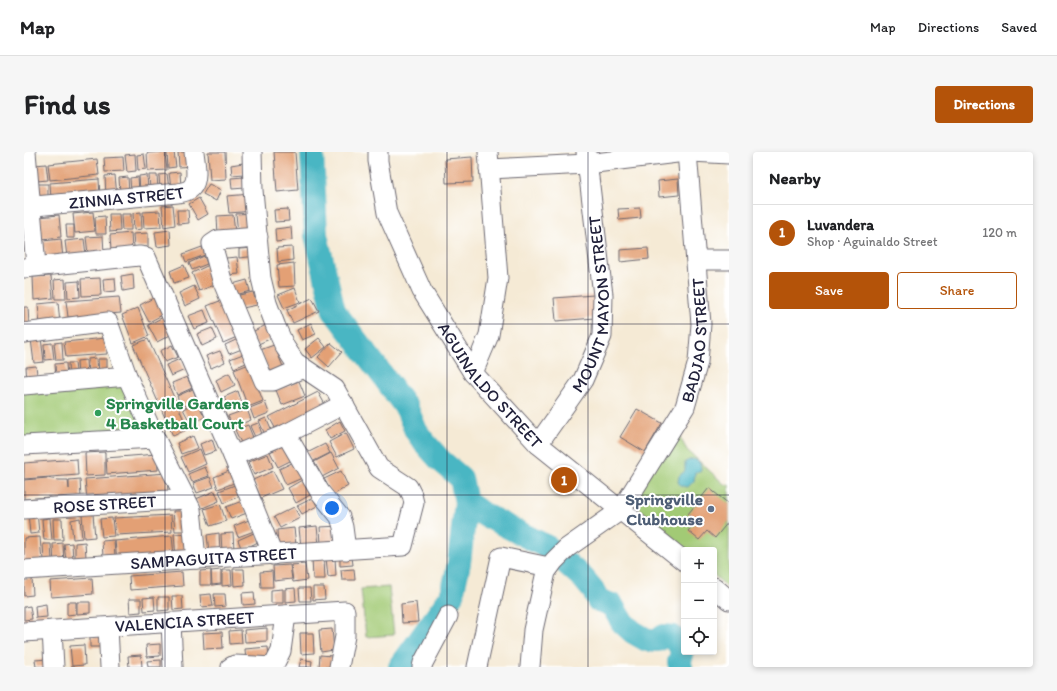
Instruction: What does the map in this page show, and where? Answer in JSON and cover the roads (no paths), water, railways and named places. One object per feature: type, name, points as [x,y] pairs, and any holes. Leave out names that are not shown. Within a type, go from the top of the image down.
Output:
[{"type":"street","points":[[26,152],[30,267],[139,256],[146,257],[233,456],[273,554]]},
{"type":"street","name":"ZINNIA STREET","points":[[27,206],[178,193],[193,186],[195,180],[194,152]]},
{"type":"street","points":[[233,456],[286,434],[344,404],[335,389],[295,362],[285,347],[267,303],[261,278],[252,152]]},
{"type":"street","name":"AGUINALDO STREET","points":[[378,152],[378,162],[387,213],[422,291],[473,373],[538,444],[681,559]]},
{"type":"street","points":[[473,373],[489,335],[498,278],[488,160],[586,158],[686,152]]},
{"type":"street","name":"BADJAO STREET","points":[[621,510],[685,407],[698,362],[701,324],[686,152]]},
{"type":"street","points":[[691,152],[729,154]]},
{"type":"street","name":"MOUNT MAYON STREET","points":[[538,444],[583,380],[602,336],[603,295],[586,158]]},
{"type":"street","points":[[258,237],[214,241],[212,244],[222,280],[264,381],[273,381],[303,368]]},
{"type":"street","points":[[696,260],[729,260]]},
{"type":"street","points":[[24,333],[108,322],[127,376],[155,438],[191,509],[196,560]]},
{"type":"street","points":[[24,386],[127,376]]},
{"type":"street","name":"SAMPAGUITA STREET","points":[[24,570],[403,546],[414,503],[412,495],[408,487],[379,468],[344,404]]},
{"type":"street","points":[[286,434],[320,492],[340,517],[346,550]]},
{"type":"street","points":[[24,445],[155,438]]},
{"type":"street","name":"ROSE STREET","points":[[24,509],[186,499]]},
{"type":"street","points":[[530,667],[533,630],[546,572],[556,559],[621,510]]},
{"type":"street","points":[[477,667],[501,558],[556,559]]},
{"type":"street","points":[[717,590],[729,600]]},
{"type":"street","name":"VALENCIA STREET","points":[[24,632],[345,611],[345,636],[339,667]]},
{"type":"street","points":[[231,667],[235,665],[273,667],[282,650],[286,615]]},
{"type":"street","points":[[422,667],[448,616]]},
{"type":"street","points":[[170,622],[172,667]]},
{"type":"street","points":[[108,626],[110,667]]},
{"type":"street","points":[[52,630],[54,667]]},
{"type":"water","points":[[692,459],[699,462],[701,465],[701,470],[695,473],[694,481],[688,487],[681,486],[678,482],[679,476],[685,471],[685,462]]},
{"type":"waterway","points":[[312,152],[316,235],[334,311],[407,409],[416,431],[424,442],[440,460],[461,478],[466,502],[459,563],[452,595],[400,667]]},
{"type":"waterway","points":[[466,502],[483,514],[549,548],[583,578],[593,590],[598,600],[612,605],[622,622],[633,632],[647,640],[658,640],[664,636],[673,637],[680,646],[682,655],[679,662],[681,667]]},
{"type":"place","name":"Springville Gardens 4 Basketball Court","points":[[98,413]]},
{"type":"place","name":"Luvandera","points":[[564,480]]},
{"type":"place","name":"Springville Clubhouse","points":[[711,509]]}]
